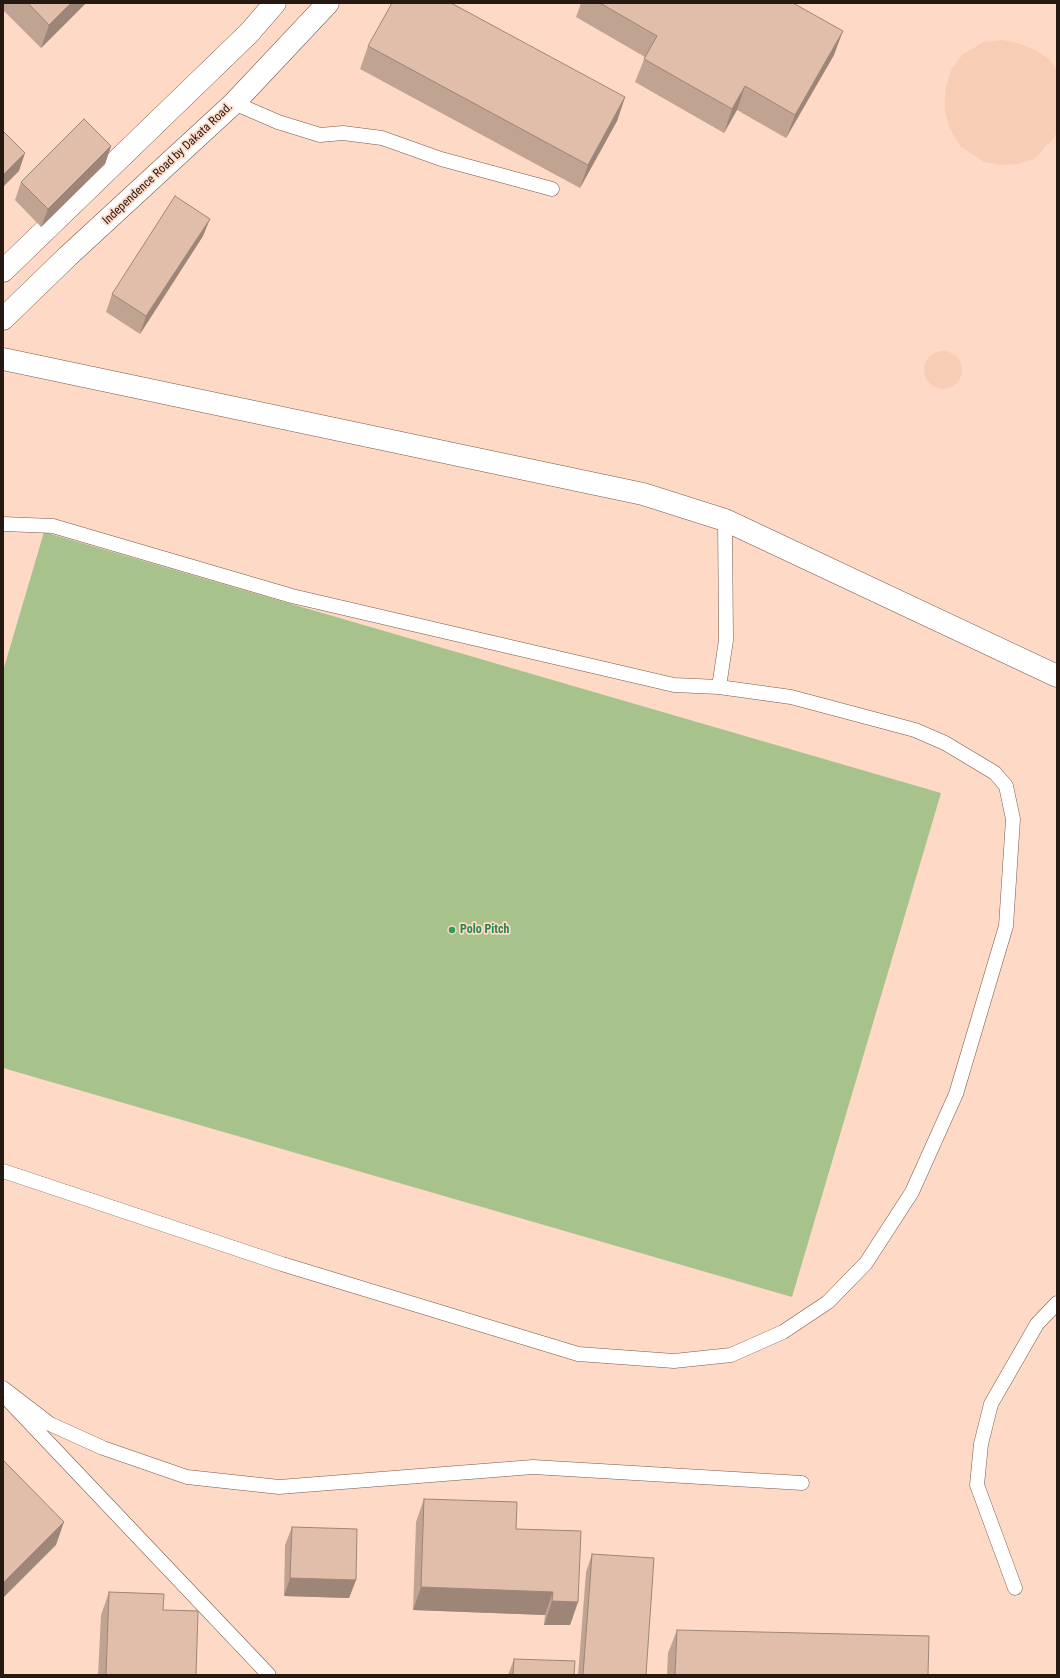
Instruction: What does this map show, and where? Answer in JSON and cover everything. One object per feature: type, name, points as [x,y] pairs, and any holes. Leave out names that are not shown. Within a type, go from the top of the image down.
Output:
[{"type":"street","points":[[3,271],[249,33],[275,3]]},
{"type":"street","name":"Independence Road by Dakata Road.","points":[[3,318],[234,103],[328,3]]},
{"type":"street","points":[[3,359],[643,494],[725,520],[1057,676]]},
{"type":"lane","points":[[234,103],[278,122],[320,135],[343,133],[382,138],[441,159],[552,190]]},
{"type":"lane","points":[[719,687],[726,640],[725,520]]},
{"type":"lane","points":[[3,524],[52,526],[292,596],[674,685],[719,687],[791,697],[915,730],[945,743],[995,773],[1006,786],[1013,819],[1006,926],[956,1094],[912,1192],[866,1263],[828,1302],[783,1332],[731,1355],[674,1361],[578,1354],[282,1264],[3,1171]]},
{"type":"lane","points":[[1015,1588],[977,1485],[981,1444],[991,1404],[1037,1324],[1057,1302]]},
{"type":"lane","points":[[3,1388],[50,1424],[103,1448],[187,1477],[279,1487],[533,1467],[802,1483]]},
{"type":"lane","points":[[3,1394],[269,1675]]},
{"type":"shaded area","points":[[1003,40],[1021,44],[1037,51],[1049,59],[1057,71],[1057,132],[1053,139],[1034,159],[1018,164],[1001,165],[984,162],[960,146],[950,129],[945,112],[945,91],[951,70],[963,54],[984,42]]},
{"type":"shaded area","points":[[943,351],[953,354],[959,360],[962,370],[959,380],[953,386],[943,389],[933,386],[927,380],[924,370],[927,360],[933,354]]},
{"type":"green space","name":"Polo Pitch","points":[[44,532],[941,793],[792,1297],[3,1068],[3,671]]},
{"type":"building","points":[[28,3],[71,3],[49,25]]},
{"type":"building","points":[[392,3],[451,3],[625,97],[588,165],[368,46]]},
{"type":"building","points":[[600,3],[793,3],[843,31],[795,115],[745,86],[732,109],[644,59],[657,36]]},
{"type":"building","points":[[84,119],[111,146],[48,209],[21,182]]},
{"type":"building","points":[[3,131],[25,153],[3,175]]},
{"type":"building","points":[[175,196],[210,219],[146,316],[112,294]]},
{"type":"building","points":[[3,1460],[64,1522],[3,1583]]},
{"type":"building","points":[[424,1499],[517,1502],[516,1529],[581,1531],[578,1602],[552,1601],[553,1592],[421,1587]]},
{"type":"building","points":[[292,1527],[357,1529],[356,1580],[290,1578]]},
{"type":"building","points":[[592,1554],[654,1558],[646,1675],[583,1675]]},
{"type":"building","points":[[109,1592],[164,1594],[163,1610],[198,1611],[196,1675],[106,1675]]},
{"type":"building","points":[[677,1630],[929,1636],[928,1675],[675,1675]]},
{"type":"building","points":[[514,1659],[575,1661],[574,1675],[513,1675]]},
{"type":"place","name":"Polo Pitch","points":[[452,930]]}]
